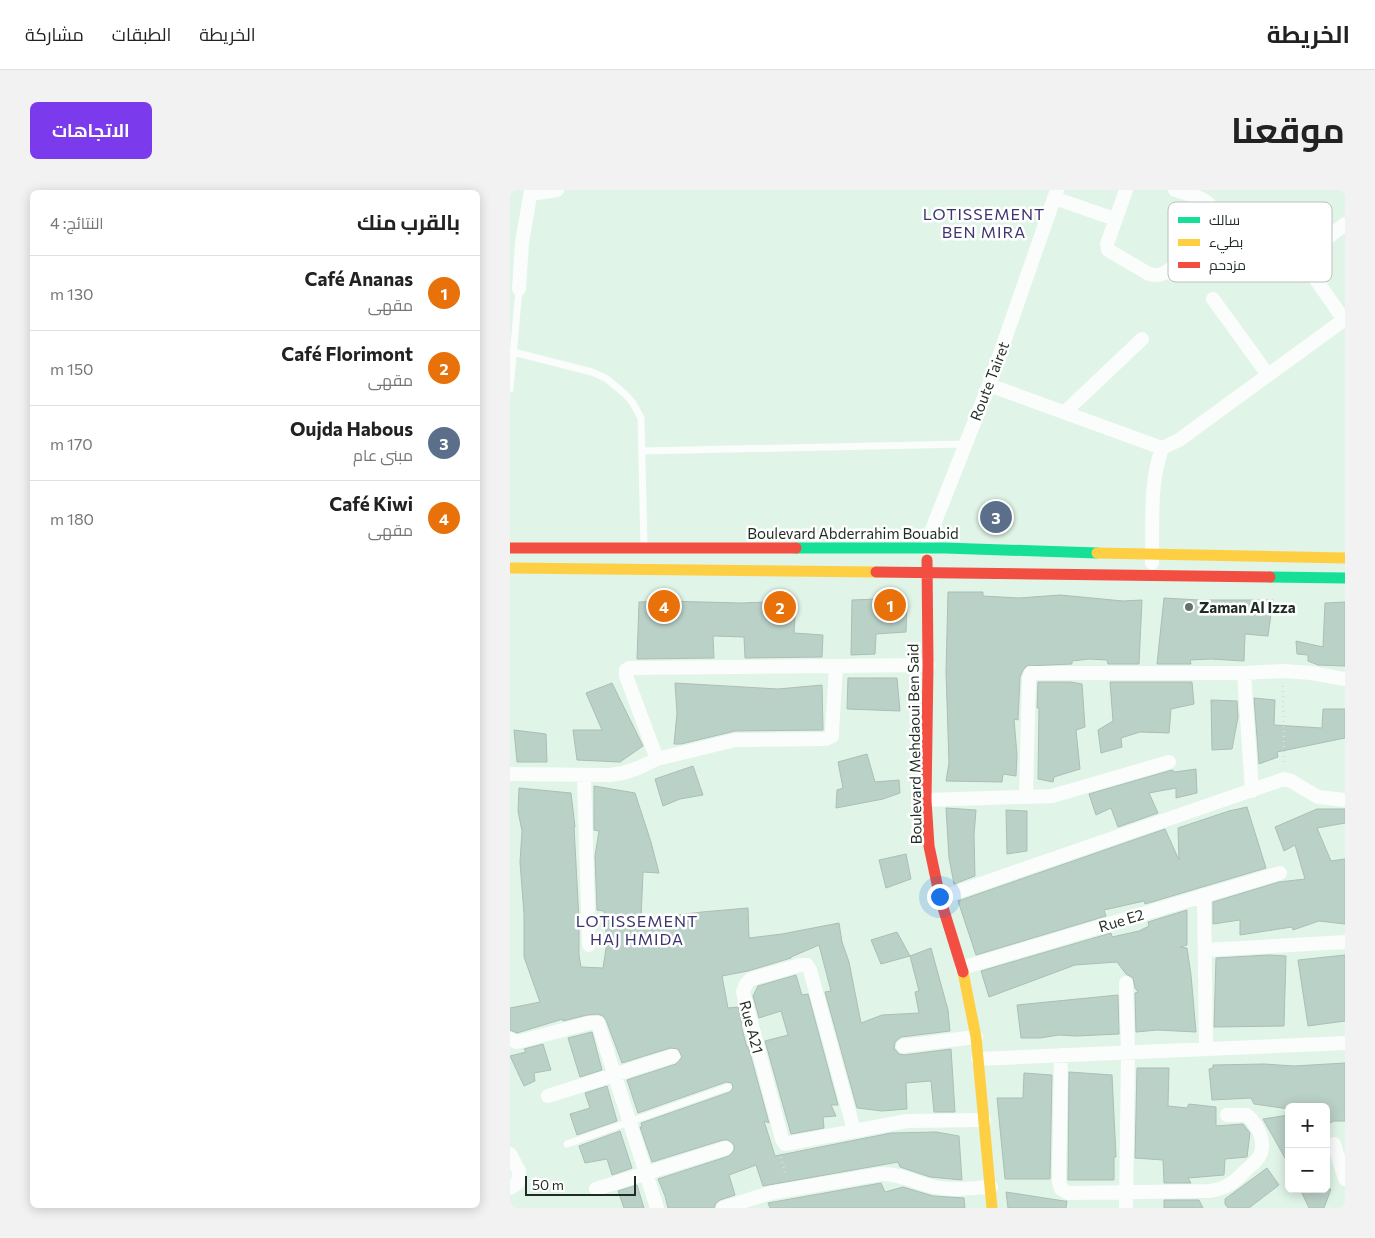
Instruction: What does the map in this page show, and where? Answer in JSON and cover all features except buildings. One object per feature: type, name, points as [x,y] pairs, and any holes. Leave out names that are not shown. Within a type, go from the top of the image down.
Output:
[{"type":"main road","name":"Boulevard Abderrahim Bouabid","points":[[510,548],[927,548],[1152,555],[1345,558]]},
{"type":"main road","name":"Route Tairet","points":[[927,548],[927,573]]},
{"type":"main road","points":[[510,568],[1345,578]]},
{"type":"main road","name":"Boulevard Mehdaoui Ben Said","points":[[927,573],[926,800],[929,846],[940,898],[962,968],[976,1036],[992,1208]]},
{"type":"street","points":[[519,289],[516,242],[531,192],[557,190]]},
{"type":"street","points":[[1126,190],[1107,244],[1108,250],[1149,274],[1160,275],[1168,270]]},
{"type":"street","points":[[1175,190],[1207,202]]},
{"type":"street","points":[[1055,194],[1115,219]]},
{"type":"street","name":"Route Tairet","points":[[927,548],[989,385],[1055,194]]},
{"type":"street","points":[[1332,234],[1345,224]]},
{"type":"street","points":[[989,385],[1066,411],[1162,448],[1180,440],[1344,320],[1318,282]]},
{"type":"street","points":[[1213,299],[1268,375]]},
{"type":"street","points":[[1066,411],[1142,339]]},
{"type":"street","points":[[1151,575],[1154,481],[1157,462],[1162,448]]},
{"type":"street","points":[[658,759],[626,676],[626,670],[629,668],[928,665]]},
{"type":"street","points":[[510,774],[584,776],[623,773],[658,759],[734,740],[826,739],[832,736],[836,667]]},
{"type":"street","points":[[1026,796],[1029,678],[1031,673],[1244,673],[1283,671],[1312,673],[1345,679]]},
{"type":"street","points":[[1244,673],[1252,790]]},
{"type":"street","points":[[926,800],[1052,796],[1169,762]]},
{"type":"street","points":[[584,776],[589,945]]},
{"type":"street","points":[[940,898],[1284,779],[1318,797],[1345,800]]},
{"type":"street","name":"Rue E2","points":[[962,968],[1280,873]]},
{"type":"street","points":[[1204,895],[1206,1049]]},
{"type":"street","points":[[1205,950],[1345,942]]},
{"type":"street","name":"Rue A21","points":[[785,1144],[782,1139],[743,992],[746,984],[751,979],[800,965],[807,965],[810,970],[854,1130]]},
{"type":"street","points":[[1126,983],[1128,1052],[1126,1208]]},
{"type":"street","points":[[510,1040],[516,1042],[589,1023],[598,1023],[657,1208]]},
{"type":"street","points":[[902,1046],[976,1036]]},
{"type":"street","points":[[978,1059],[1345,1043]]},
{"type":"street","points":[[1061,1055],[1059,1182],[1060,1189],[1068,1193],[1221,1190],[1236,1180],[1259,1158],[1262,1147],[1261,1136],[1247,1115],[1227,1115]]},
{"type":"street","points":[[548,1096],[673,1056]]},
{"type":"street","points":[[785,1144],[791,1145],[854,1130],[907,1121],[984,1120]]},
{"type":"street","points":[[1334,1144],[1345,1179]]},
{"type":"street","points":[[596,1190],[726,1148]]},
{"type":"street","points":[[510,1154],[519,1171],[518,1183],[510,1188]]},
{"type":"street","points":[[723,1208],[770,1194],[891,1173],[935,1187],[951,1189],[991,1187]]},
{"type":"lane","points":[[510,389],[519,289]]},
{"type":"lane","points":[[513,352],[592,372],[606,379],[633,403],[641,418],[644,547]]},
{"type":"lane","points":[[642,451],[965,444]]},
{"type":"lane","points":[[567,1144],[728,1087]]},
{"type":"path","points":[[1283,671],[1284,779]]},
{"type":"path","points":[[785,1144],[778,1149],[790,1190]]},
{"type":"traffic: fast","points":[[796,548],[945,548],[1097,553]]},
{"type":"traffic: fast","points":[[1270,577],[1345,578]]},
{"type":"traffic: slow","points":[[1097,553],[1345,558]]},
{"type":"traffic: slow","points":[[510,568],[876,572]]},
{"type":"traffic: slow","points":[[963,972],[976,1037],[992,1208]]},
{"type":"traffic: jam","points":[[510,548],[796,548]]},
{"type":"traffic: jam","points":[[927,560],[926,800],[929,846],[940,898],[963,972]]},
{"type":"traffic: jam","points":[[876,572],[1270,577]]},
{"type":"place","name":"Oujda Habous","points":[[996,517]]},
{"type":"place","name":"Café Ananas","points":[[890,605]]},
{"type":"place","name":"Café Kiwi","points":[[664,606]]},
{"type":"place","name":"Café Florimont","points":[[780,607]]},
{"type":"place","name":"Zaman Al Izza","points":[[1189,607]]},
{"type":"district","name":"LOTISSEMENT BEN MIRA","points":[[984,222]]},
{"type":"district","name":"LOTISSEMENT HAJ HMIDA","points":[[637,929]]}]
